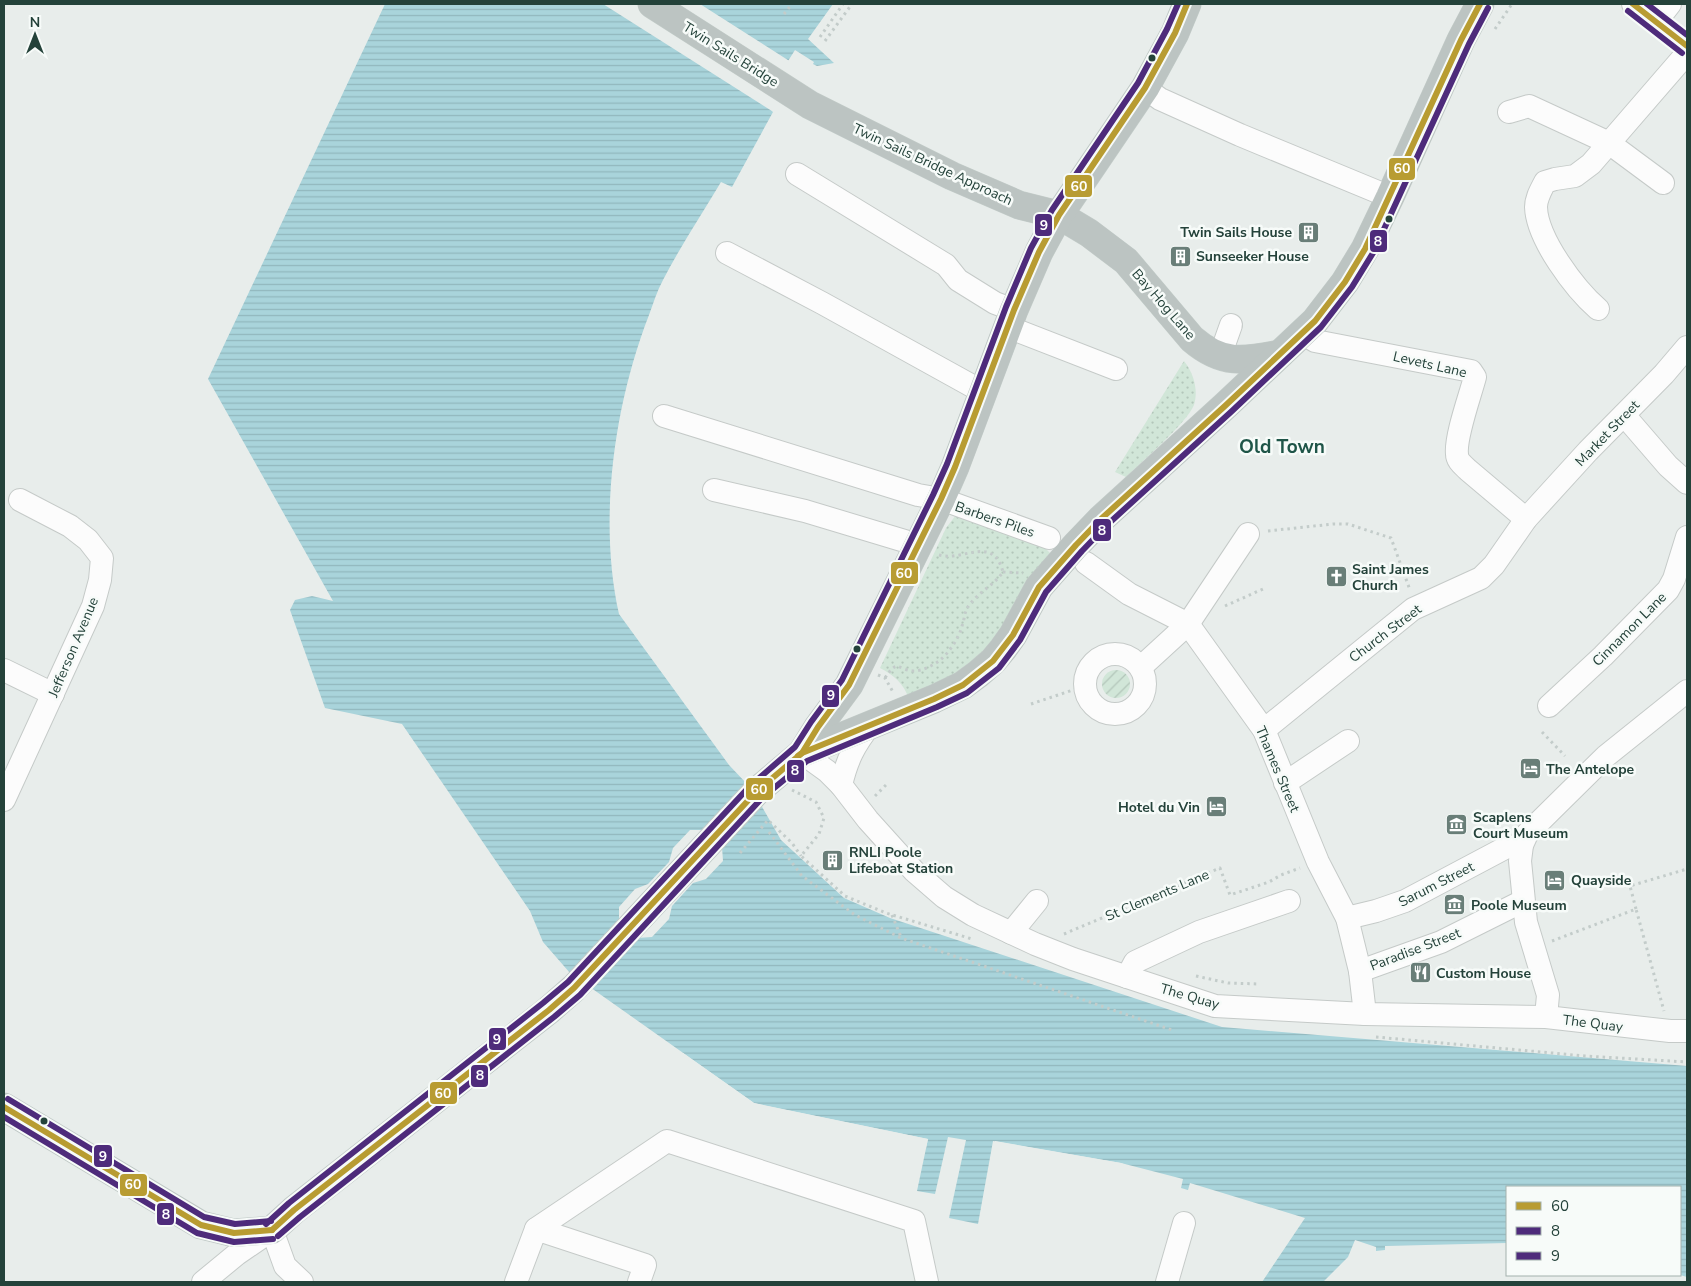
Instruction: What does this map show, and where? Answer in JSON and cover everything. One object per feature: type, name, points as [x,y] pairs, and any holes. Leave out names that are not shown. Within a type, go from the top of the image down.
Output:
[{"type":"highway","name":"Twin Sails Bridge","points":[[652,4],[810,105]]},
{"type":"highway","points":[[4,1107],[201,1225],[234,1234],[272,1230],[294,1210],[542,1016],[574,988],[756,792],[802,752],[818,727],[845,692],[955,467],[1011,318],[1039,252],[1059,215],[1144,88],[1176,33],[1187,4]]},
{"type":"highway","points":[[802,752],[934,699],[963,685],[978,674],[993,661],[1013,635],[1039,587],[1076,545],[1101,519],[1321,314],[1345,282],[1365,248],[1461,40],[1480,4]]},
{"type":"highway","name":"Twin Sails Bridge Approach","points":[[810,105],[996,196],[1019,205],[1059,215]]},
{"type":"highway","name":"Bay Hog Lane","points":[[1059,215],[1101,241],[1126,262],[1192,338],[1203,348],[1232,359],[1246,360],[1280,354]]},
{"type":"highway","points":[[845,692],[847,704],[854,714],[862,721],[871,724]]},
{"type":"street","points":[[1633,4],[1687,46]]},
{"type":"street","points":[[1656,22],[1670,4]]},
{"type":"street","points":[[1598,309],[1566,274],[1544,234],[1537,219],[1536,206],[1538,196],[1545,182],[1575,176],[1591,164],[1687,53]]},
{"type":"street","points":[[1144,88],[1160,99],[1240,135],[1390,197]]},
{"type":"street","points":[[1509,112],[1529,106],[1609,143],[1663,183]]},
{"type":"street","points":[[798,174],[946,265],[958,280],[995,302],[1011,318],[1116,369]]},
{"type":"street","points":[[727,253],[983,392]]},
{"type":"street","points":[[1220,356],[1231,325]]},
{"type":"street","name":"Levets Lane","points":[[1302,333],[1315,341],[1471,371],[1475,377],[1458,438],[1456,456],[1468,470],[1526,519]]},
{"type":"street","name":"Market Street","points":[[1526,519],[1591,448],[1664,374],[1687,346]]},
{"type":"street","points":[[1624,415],[1668,466],[1687,483]]},
{"type":"street","name":"Barbers Piles","points":[[664,416],[918,495],[940,499],[1049,538]]},
{"type":"street","points":[[714,490],[805,511],[918,545]]},
{"type":"street","name":"Jefferson Avenue","points":[[4,800],[93,606],[100,580],[102,558],[88,540],[70,526],[20,500]]},
{"type":"street","name":"Church Street","points":[[1264,730],[1416,607],[1481,578],[1494,565],[1526,519]]},
{"type":"street","points":[[1140,667],[1188,624],[1248,534]]},
{"type":"street","name":"Cinnamon Lane","points":[[1549,706],[1603,656],[1668,590],[1674,579],[1687,537]]},
{"type":"street","name":"Thames Street","points":[[1086,563],[1129,594],[1188,624],[1264,730],[1318,862],[1347,918],[1360,970],[1366,1014]]},
{"type":"street","points":[[1114,654],[1133,660],[1140,667],[1145,677],[1146,687],[1140,701],[1130,711],[1120,715],[1110,714],[1092,704],[1087,696],[1085,686],[1086,677],[1096,660],[1114,654]]},
{"type":"street","points":[[4,670],[53,694]]},
{"type":"street","points":[[1546,1017],[1548,995],[1533,949],[1523,901],[1520,861],[1522,845],[1527,834],[1594,766],[1687,691]]},
{"type":"street","points":[[841,785],[852,749],[871,724]]},
{"type":"street","points":[[1285,783],[1348,741]]},
{"type":"street","name":"The Quay","points":[[802,752],[827,770],[868,820],[914,871],[944,897],[973,915],[1035,944],[1215,1006],[1366,1014],[1546,1017],[1678,1031]]},
{"type":"street","name":"Sarum Street","points":[[1347,918],[1405,901],[1505,848],[1522,845]]},
{"type":"street","points":[[1011,933],[1037,901]]},
{"type":"street","points":[[1127,977],[1135,962],[1199,932],[1289,901]]},
{"type":"street","name":"Paradise Street","points":[[1360,970],[1441,942],[1523,901]]},
{"type":"street","points":[[516,1282],[536,1229],[668,1142],[914,1222],[928,1282]]},
{"type":"street","points":[[1167,1282],[1184,1223]]},
{"type":"street","points":[[536,1229],[645,1265],[639,1282]]},
{"type":"street","points":[[202,1282],[236,1254],[272,1230],[281,1274],[302,1282]]},
{"type":"path","points":[[784,14],[792,4]]},
{"type":"path","points":[[820,37],[842,4]]},
{"type":"path","points":[[824,41],[852,4]]},
{"type":"path","points":[[1248,534],[1285,528],[1348,524],[1391,538],[1416,607]]},
{"type":"path","points":[[885,678],[891,669],[895,667],[901,666],[916,671],[931,666],[942,658],[960,635],[965,611],[1003,572],[998,559],[992,554],[972,552],[946,557],[918,545]]},
{"type":"path","points":[[1031,704],[1085,686]]},
{"type":"path","points":[[1542,732],[1566,756]]},
{"type":"path","points":[[740,853],[768,820],[792,843],[801,856]]},
{"type":"path","points":[[769,832],[802,876],[855,915],[901,938],[1175,1031]]},
{"type":"path","name":"St Clements Lane","points":[[1035,944],[1055,939],[1220,868],[1230,895],[1269,882],[1281,875],[1318,862]]},
{"type":"path","points":[[1678,1031],[1636,909],[1630,886],[1687,869]]},
{"type":"path","points":[[1533,949],[1636,909]]},
{"type":"path","points":[[892,915],[901,938]]},
{"type":"path","points":[[1214,980],[1228,983],[1260,984]]},
{"type":"green space","points":[[1184,361],[1190,370],[1196,393],[1194,405],[1190,413],[1126,477],[1115,472]]},
{"type":"green space","points":[[956,515],[1043,546],[1051,554],[1005,629],[965,670],[909,699],[898,680],[880,668],[946,528]]},
{"type":"green space","points":[[1116,670],[1126,674],[1130,684],[1126,694],[1116,698],[1106,694],[1102,684],[1106,674]]},
{"type":"water","points":[[385,4],[833,4],[808,39],[834,63],[817,66],[795,50],[764,99],[773,112],[732,187],[721,182],[677,255],[659,289],[637,350],[619,424],[610,502],[613,578],[619,614],[729,765],[747,784],[781,840],[844,898],[890,918],[1222,1027],[1687,1066],[1687,1277],[1681,1275],[1681,1186],[1506,1186],[1506,1243],[1385,1246],[1385,1250],[1376,1251],[1376,1247],[1355,1240],[1348,1257],[1323,1282],[1262,1282],[1305,1218],[1190,1183],[1188,1190],[1181,1188],[1183,1179],[1121,1163],[993,1141],[978,1224],[949,1218],[966,1140],[948,1137],[935,1194],[917,1191],[928,1139],[754,1103],[570,973],[543,942],[530,911],[402,724],[325,708],[290,610],[295,600],[312,596],[333,601],[208,379]]},
{"type":"pier","points":[[603,4],[700,4],[791,62],[767,99],[775,113]]},
{"type":"pier","points":[[690,830],[704,830],[722,847],[723,861],[706,879],[693,883],[672,906],[669,919],[652,937],[637,938],[591,989],[673,1047],[672,1049],[589,990],[619,922],[619,907],[635,889],[648,884],[669,862],[673,848]]},
{"type":"pier","points":[[683,1053],[754,1103],[928,1139],[926,1148],[924,1147],[925,1141],[753,1105],[681,1055]]},
{"type":"pier","points":[[995,1141],[1126,1165],[1125,1167],[995,1144]]},
{"type":"transit line","name":"9","points":[[266,1224],[289,1203],[568,982],[750,786],[795,747],[842,680],[933,495],[947,464],[1006,307],[1031,248],[1052,210],[1138,83],[1178,4]]},
{"type":"transit line","name":"60","points":[[798,756],[849,685],[941,499],[955,467],[1014,310],[1039,252],[1059,215],[1145,88],[1175,33],[1187,4]]},
{"type":"transit line","name":"60","points":[[272,1230],[294,1210],[549,1010],[574,988],[756,792],[802,753],[934,699],[963,685],[993,661],[1013,635],[1039,587],[1076,545],[1101,519],[1315,321],[1345,282],[1365,249],[1461,40],[1480,4]]},
{"type":"transit line","name":"60","points":[[1633,4],[1687,46]]},
{"type":"transit line","name":"9","points":[[1647,4],[1687,35]]},
{"type":"transit line","name":"8","points":[[278,1236],[580,995],[762,798],[807,761],[967,693],[999,668],[1020,640],[1046,592],[1082,551],[1107,525],[1321,327],[1352,287],[1373,253],[1469,44],[1488,8]]},
{"type":"transit line","name":"8","points":[[1628,11],[1682,53]]},
{"type":"transit line","name":"9","points":[[8,1099],[204,1217],[235,1224],[271,1221]]},
{"type":"transit line","name":"60","points":[[4,1107],[201,1225],[234,1233],[272,1230]]},
{"type":"transit line","name":"8","points":[[4,1117],[197,1233],[234,1242],[273,1239]]},
{"type":"place","name":"Twin Sails House","points":[[1308,232]]},
{"type":"place","name":"Sunseeker House","points":[[1180,256]]},
{"type":"place","name":"Saint James Church","points":[[1336,577]]},
{"type":"place","name":"The Antelope","points":[[1530,769]]},
{"type":"place","name":"Hotel du Vin","points":[[1216,807]]},
{"type":"place","name":"Scaplens Court Museum","points":[[1457,825]]},
{"type":"place","name":"RNLI Poole Lifeboat Station","points":[[833,860]]},
{"type":"place","name":"Quayside","points":[[1555,880]]},
{"type":"place","name":"Poole Museum","points":[[1455,905]]},
{"type":"place","name":"Custom House","points":[[1420,973]]},
{"type":"district","name":"Old Town","points":[[1282,446]]}]
